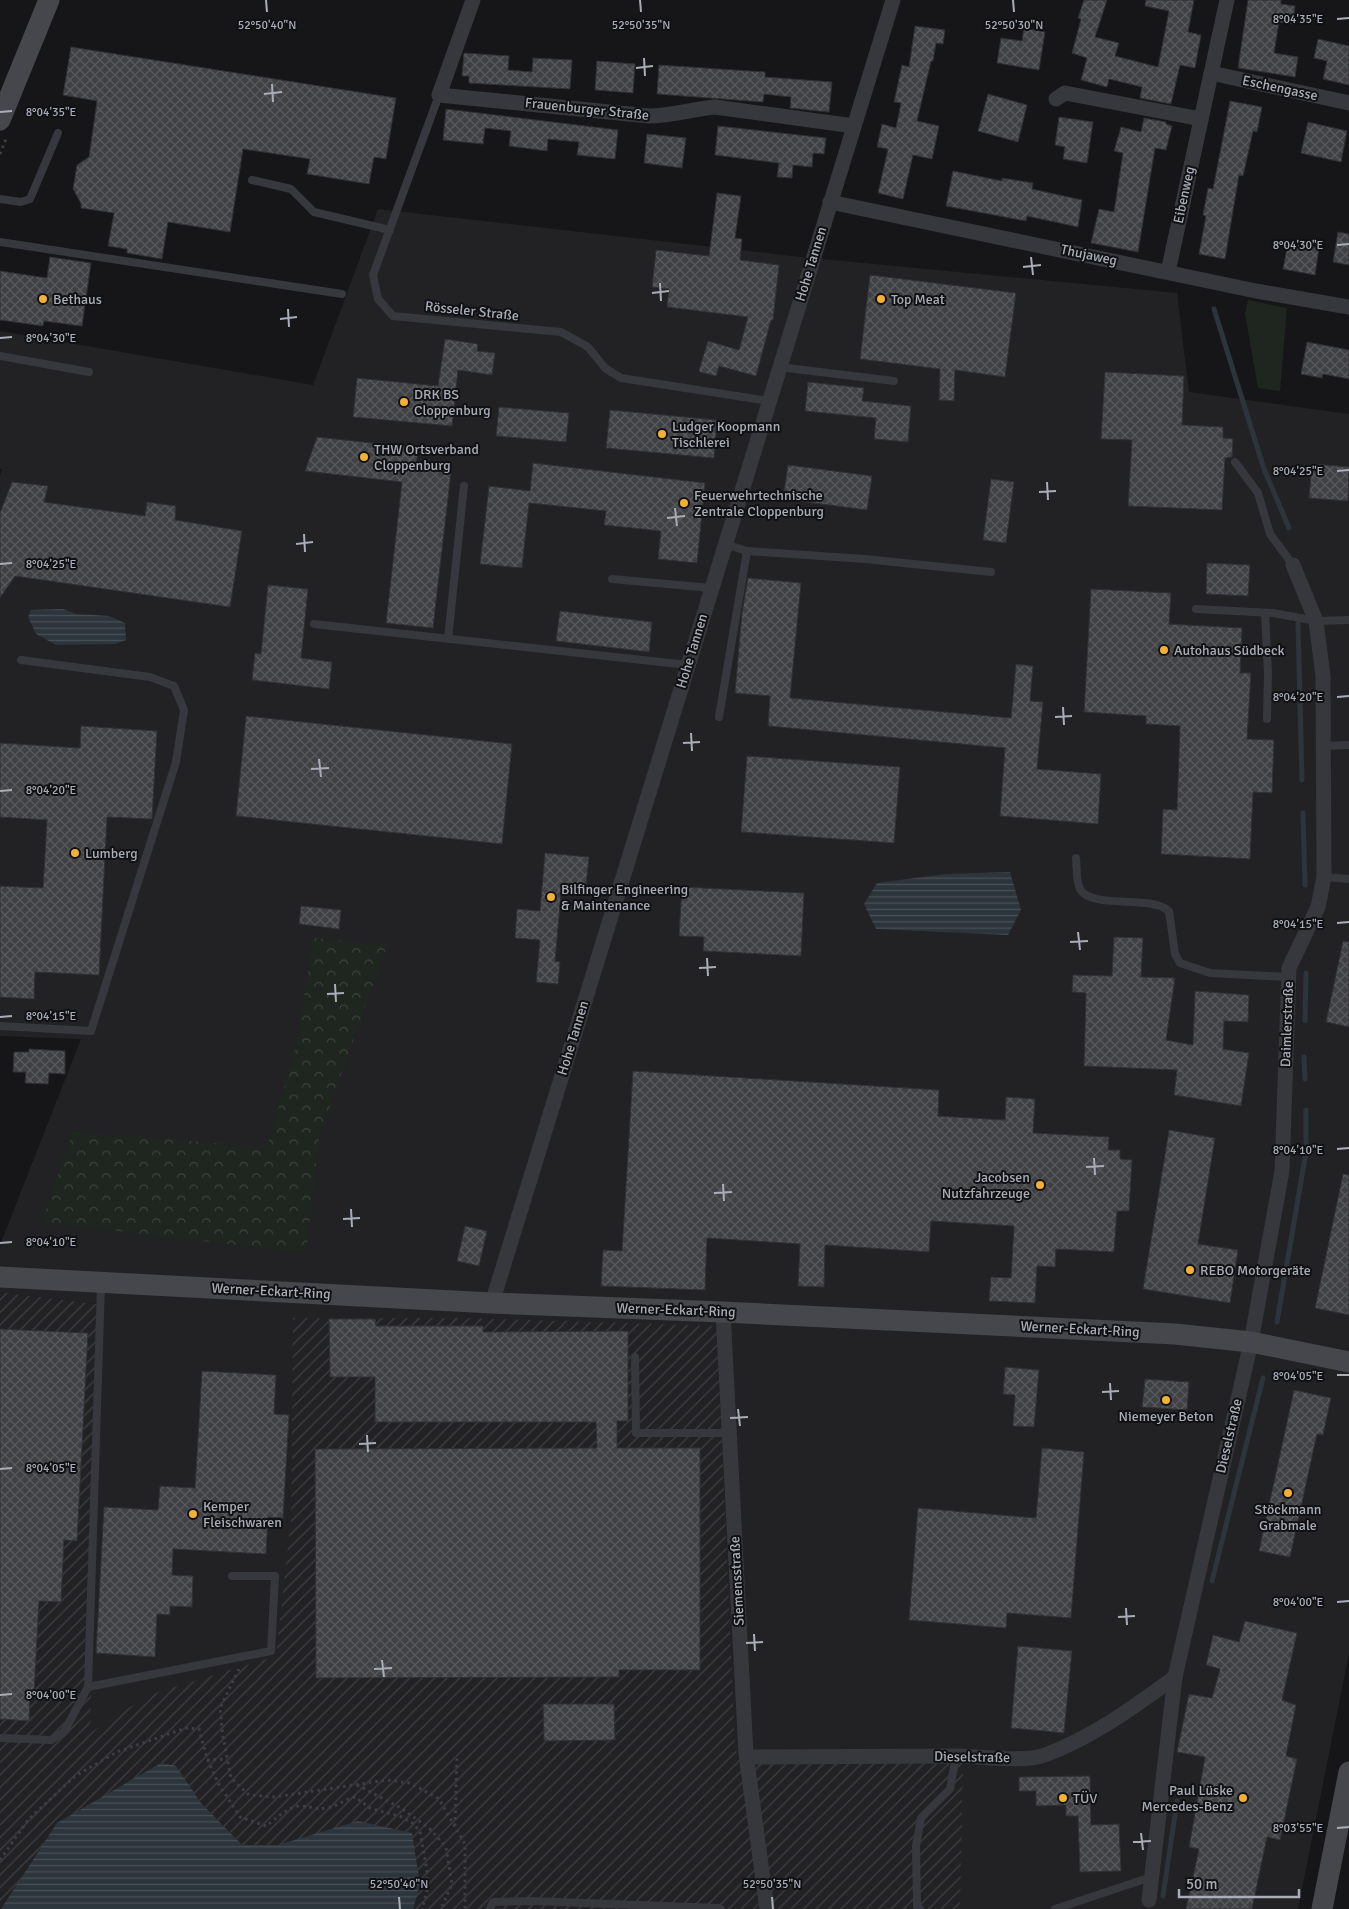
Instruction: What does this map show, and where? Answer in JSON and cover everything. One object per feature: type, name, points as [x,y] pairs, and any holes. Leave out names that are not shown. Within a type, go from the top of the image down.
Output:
[{"type":"street","points":[[0,120],[49,0]]},
{"type":"street","points":[[439,94],[473,0]]},
{"type":"street","name":"Hohe Tannen","points":[[492,1303],[893,0]]},
{"type":"street","name":"Eibenweg","points":[[1168,272],[1227,0]]},
{"type":"street","name":"Eschengasse","points":[[1211,73],[1349,103]]},
{"type":"street","points":[[1056,99],[1065,93],[1201,119]]},
{"type":"street","name":"Frauenburger Straße","points":[[439,94],[649,116],[669,116],[693,109],[715,107],[854,126]]},
{"type":"street","name":"Thujaweg","points":[[830,202],[1256,291],[1349,307]]},
{"type":"street","name":"Daimlerstraße","points":[[1251,1342],[1282,1171],[1289,968],[1318,907],[1324,877],[1323,676],[1316,621],[1293,565]]},
{"type":"street","name":"Werner-Eckart-Ring","points":[[0,1277],[492,1303],[1175,1334],[1251,1342],[1349,1362]]},
{"type":"street","name":"Siemensstraße","points":[[723,1312],[747,1757],[767,1909]]},
{"type":"street","name":"Dieselstraße","points":[[1149,1900],[1175,1677],[1251,1342]]},
{"type":"street","name":"Dieselstraße","points":[[747,1757],[956,1756],[1021,1758],[1044,1755],[1096,1731],[1136,1706],[1175,1677]]},
{"type":"street","points":[[1322,1909],[1349,1772]]},
{"type":"lane","name":"Rösseler Straße","points":[[439,94],[373,275],[378,299],[393,316],[561,332],[588,347],[605,368],[621,378],[769,401]]},
{"type":"lane","points":[[0,199],[21,202],[30,199],[58,133]]},
{"type":"lane","points":[[252,180],[292,189],[314,212],[390,230]]},
{"type":"lane","points":[[0,242],[342,294]]},
{"type":"lane","points":[[0,356],[89,372]]},
{"type":"lane","points":[[779,367],[894,381]]},
{"type":"lane","points":[[1235,462],[1258,492],[1270,534],[1293,565]]},
{"type":"lane","points":[[448,639],[464,486]]},
{"type":"lane","points":[[725,544],[747,551],[865,559],[991,572]]},
{"type":"lane","points":[[719,717],[747,551]]},
{"type":"lane","points":[[612,579],[711,588]]},
{"type":"lane","points":[[1196,609],[1265,613],[1316,621],[1349,620]]},
{"type":"lane","points":[[1265,613],[1268,674],[1266,719]]},
{"type":"lane","points":[[314,624],[688,665]]},
{"type":"lane","points":[[0,1026],[91,1031],[176,762],[184,710],[174,686],[150,677],[21,660]]},
{"type":"lane","points":[[1324,746],[1349,745]]},
{"type":"lane","points":[[1076,858],[1079,888],[1086,896],[1104,900],[1133,901],[1162,906],[1169,911],[1175,954],[1180,963],[1210,973],[1289,977]]},
{"type":"lane","points":[[1324,877],[1349,879]]},
{"type":"lane","points":[[0,1738],[52,1740],[64,1732],[88,1687],[101,1282]]},
{"type":"lane","points":[[634,1357],[636,1434],[729,1432]]},
{"type":"lane","points":[[88,1687],[271,1652],[275,1576],[232,1576]]},
{"type":"lane","points":[[920,1909],[916,1906],[916,1846],[921,1818],[950,1789],[956,1756]]},
{"type":"lane","points":[[1055,1909],[1152,1878]]},
{"type":"lane","points":[[490,1909],[493,1902],[531,1901],[712,1907],[721,1909]]},
{"type":"path","points":[[245,1657],[220,1708],[231,1778],[249,1795],[275,1797],[386,1780],[410,1783],[439,1799],[465,1844],[465,1909]]},
{"type":"path","points":[[0,1860],[28,1820],[75,1776],[117,1752],[186,1728],[199,1729],[208,1760],[218,1783],[240,1817],[266,1826],[292,1807],[300,1806],[315,1810],[339,1805],[349,1798],[356,1796],[370,1808],[402,1817],[414,1824],[420,1832],[427,1871],[427,1891],[422,1909]]},
{"type":"path","points":[[455,1826],[457,1758]]},
{"type":"path","points":[[208,1760],[227,1759]]},
{"type":"path","points":[[357,1784],[401,1808],[429,1828],[446,1847],[452,1884],[441,1909]]},
{"type":"shaded area","points":[[378,209],[801,257],[1177,293],[1189,392],[1349,414],[1349,1653],[1298,1909],[0,1909],[0,1824],[103,1305],[0,1292],[0,1245],[81,1039],[0,1036],[0,475],[2,469],[0,469],[0,331],[313,385]]},
{"type":"shaded area","points":[[63,609],[77,614],[109,616],[125,623],[126,640],[115,644],[56,645],[36,634],[28,617],[31,610]]},
{"type":"shaded area","points":[[1010,872],[1021,910],[1008,935],[876,929],[864,904],[877,883],[946,874]]},
{"type":"shaded area","points":[[0,1292],[103,1305],[90,1733],[149,1695],[276,1656],[291,1520],[293,1318],[467,1318],[717,1326],[735,1751],[751,1755],[963,1763],[960,1909],[0,1909]]},
{"type":"shaded area","points":[[161,1763],[176,1766],[201,1803],[242,1845],[278,1845],[358,1821],[412,1833],[420,1885],[413,1909],[1,1909],[57,1823]]},
{"type":"green space","points":[[1248,300],[1287,308],[1280,391],[1258,388],[1245,314]]},
{"type":"green space","points":[[313,938],[387,945],[319,1137],[306,1253],[42,1222],[73,1132],[267,1147],[297,1044]]},
{"type":"building","points":[[1084,0],[1107,0],[1095,37],[1119,43],[1115,56],[1158,67],[1169,11],[1145,6],[1146,0],[1194,0],[1188,32],[1201,35],[1195,68],[1180,65],[1171,104],[1140,98],[1142,87],[1109,79],[1107,87],[1081,80],[1087,58],[1072,53],[1081,19],[1078,18]]},
{"type":"building","points":[[1248,0],[1281,0],[1281,4],[1295,6],[1293,24],[1279,22],[1274,53],[1298,57],[1295,77],[1238,68]]},
{"type":"building","points":[[915,26],[945,30],[943,44],[936,43],[917,121],[939,126],[932,159],[913,155],[903,199],[878,193],[888,149],[877,147],[882,124],[896,128],[901,103],[894,102],[902,65],[909,67]]},
{"type":"building","points":[[1024,28],[1045,32],[1039,70],[997,63],[1001,38],[1022,41]]},
{"type":"building","points":[[1318,39],[1349,46],[1349,85],[1323,79],[1327,61],[1314,58]]},
{"type":"building","points":[[71,47],[396,98],[386,159],[374,157],[369,184],[307,174],[310,159],[243,149],[230,232],[168,222],[162,259],[127,253],[127,249],[108,246],[114,213],[81,208],[81,203],[73,189],[77,165],[89,157],[97,101],[63,95]]},
{"type":"building","points":[[464,53],[509,56],[508,70],[532,72],[533,58],[572,60],[570,89],[469,83],[469,76],[462,76]]},
{"type":"building","points":[[597,61],[635,64],[633,93],[595,90]]},
{"type":"building","points":[[659,65],[765,72],[765,77],[832,82],[829,112],[790,108],[791,97],[764,94],[763,102],[657,94]]},
{"type":"building","points":[[988,94],[1027,105],[1018,142],[978,131]]},
{"type":"building","points":[[1230,101],[1262,107],[1257,132],[1253,131],[1243,176],[1239,175],[1225,259],[1199,254],[1206,216],[1203,215],[1208,188],[1213,189]]},
{"type":"building","points":[[446,109],[618,130],[615,159],[577,155],[579,142],[548,139],[547,151],[509,146],[511,131],[485,128],[483,144],[443,140]]},
{"type":"building","points":[[1059,117],[1093,122],[1087,163],[1063,159],[1065,147],[1055,145]]},
{"type":"building","points":[[1144,118],[1166,122],[1166,124],[1172,126],[1166,150],[1155,148],[1138,252],[1091,243],[1099,209],[1114,212],[1123,153],[1114,151],[1121,127],[1141,132]]},
{"type":"building","points":[[1308,122],[1347,131],[1341,162],[1301,153]]},
{"type":"building","points":[[718,126],[826,138],[824,154],[813,153],[812,167],[793,165],[792,178],[777,177],[779,163],[715,155]]},
{"type":"building","points":[[647,134],[686,138],[682,168],[644,163]]},
{"type":"building","points":[[953,171],[1002,181],[1002,178],[1033,183],[1032,189],[1082,200],[1078,227],[1027,216],[1026,221],[946,206]]},
{"type":"building","points":[[717,193],[741,196],[735,238],[742,239],[740,260],[779,265],[773,320],[771,320],[756,376],[719,366],[716,376],[700,372],[699,370],[708,341],[739,350],[748,317],[667,307],[669,289],[652,287],[656,250],[709,256]]},
{"type":"building","points":[[1338,232],[1349,234],[1349,265],[1333,262]]},
{"type":"building","points":[[1288,243],[1319,248],[1315,275],[1283,269]]},
{"type":"building","name":"Bethaus","points":[[50,257],[91,263],[82,326],[44,321],[43,326],[0,320],[0,271],[47,278]]},
{"type":"building","points":[[870,275],[1016,293],[1005,377],[955,370],[954,401],[939,400],[940,369],[860,359]]},
{"type":"building","name":"DRK BS Cloppenburg","points":[[445,339],[478,344],[477,351],[495,353],[492,375],[458,370],[452,426],[353,417],[357,378],[438,386]]},
{"type":"building","points":[[1307,342],[1349,350],[1349,379],[1323,374],[1322,378],[1301,374]]},
{"type":"building","points":[[1105,372],[1184,376],[1182,425],[1223,427],[1223,438],[1233,439],[1232,457],[1225,458],[1222,510],[1128,506],[1132,440],[1101,439]]},
{"type":"building","points":[[808,382],[864,388],[862,401],[911,406],[908,442],[874,439],[876,418],[805,411]]},
{"type":"building","points":[[499,407],[569,413],[566,442],[496,436]]},
{"type":"building","name":"Ludger Koopmann Tischlerei","points":[[610,410],[717,420],[714,458],[606,448]]},
{"type":"building","points":[[317,437],[418,448],[416,468],[451,472],[433,628],[386,623],[402,482],[305,471]]},
{"type":"building","points":[[533,463],[705,483],[697,563],[658,559],[661,531],[604,525],[606,511],[529,503],[522,568],[480,564],[489,486],[530,491]]},
{"type":"building","points":[[1312,464],[1349,467],[1348,501],[1309,498]]},
{"type":"building","points":[[788,465],[872,476],[867,510],[783,499]]},
{"type":"building","points":[[991,479],[1014,482],[1006,543],[983,540]]},
{"type":"building","points":[[12,482],[48,486],[44,502],[145,516],[147,502],[176,506],[175,520],[242,531],[230,607],[15,576],[0,598],[0,513]]},
{"type":"building","points":[[1207,563],[1250,565],[1248,596],[1206,594]]},
{"type":"building","points":[[748,578],[801,583],[790,698],[1011,718],[1016,664],[1033,666],[1030,701],[1043,702],[1037,769],[1101,774],[1098,824],[1000,816],[1005,748],[768,726],[770,696],[735,693],[742,613]]},
{"type":"building","points":[[268,585],[308,589],[301,658],[332,662],[329,689],[252,680],[255,653],[261,654]]},
{"type":"building","name":"Autohaus Südbeck","points":[[1091,589],[1171,593],[1169,624],[1242,628],[1240,673],[1251,673],[1247,739],[1274,740],[1272,793],[1253,792],[1250,859],[1161,854],[1163,809],[1177,810],[1180,726],[1146,724],[1146,716],[1084,712]]},
{"type":"building","points":[[560,611],[652,622],[649,652],[556,641]]},
{"type":"building","points":[[246,716],[512,744],[502,844],[236,816]]},
{"type":"building","name":"Lumberg","points":[[81,726],[157,731],[152,819],[107,817],[99,975],[35,972],[34,999],[0,997],[0,886],[43,888],[47,820],[0,817],[0,743],[80,748]]},
{"type":"building","points":[[747,756],[900,767],[894,843],[741,832]]},
{"type":"building","name":"Bilfinger Engineering & Maintenance","points":[[545,853],[589,857],[586,885],[562,883],[555,961],[560,962],[558,984],[536,982],[540,940],[515,938],[517,909],[540,911]]},
{"type":"building","points":[[682,887],[804,893],[801,956],[703,951],[704,937],[679,936]]},
{"type":"building","points":[[301,906],[341,910],[339,929],[299,924]]},
{"type":"building","points":[[1114,937],[1143,938],[1141,977],[1175,978],[1166,1040],[1193,1045],[1195,991],[1249,995],[1248,1022],[1224,1021],[1223,1049],[1249,1053],[1241,1106],[1174,1095],[1177,1070],[1084,1066],[1086,993],[1072,992],[1073,975],[1112,976]]},
{"type":"building","points":[[1343,941],[1349,942],[1349,1027],[1326,1022]]},
{"type":"building","points":[[29,1049],[65,1051],[65,1074],[49,1073],[48,1084],[25,1083],[26,1072],[13,1072],[14,1052],[29,1052]]},
{"type":"building","points":[[633,1071],[939,1090],[938,1116],[1005,1120],[1006,1097],[1035,1099],[1033,1133],[1109,1137],[1108,1150],[1120,1150],[1120,1159],[1132,1160],[1129,1211],[1117,1211],[1114,1252],[1056,1249],[1055,1267],[1037,1266],[1035,1303],[989,1301],[991,1277],[1011,1278],[1014,1226],[931,1221],[929,1252],[825,1245],[824,1287],[798,1286],[800,1244],[707,1238],[705,1290],[601,1286],[603,1250],[622,1251]]},
{"type":"building","points":[[1169,1130],[1215,1138],[1198,1244],[1238,1250],[1230,1303],[1143,1289]]},
{"type":"building","points":[[1343,1174],[1349,1175],[1349,1315],[1315,1308]]},
{"type":"building","points":[[465,1226],[487,1231],[479,1266],[457,1261]]},
{"type":"building","points":[[329,1319],[375,1319],[376,1326],[483,1326],[483,1332],[628,1331],[628,1421],[617,1421],[617,1448],[700,1448],[700,1670],[619,1670],[619,1677],[316,1678],[315,1449],[597,1448],[596,1422],[375,1422],[375,1377],[330,1377]]},
{"type":"building","points":[[0,1329],[88,1333],[77,1541],[64,1540],[61,1602],[39,1601],[34,1693],[30,1693],[29,1721],[0,1719]]},
{"type":"building","points":[[1005,1367],[1039,1370],[1034,1427],[1013,1426],[1015,1395],[1003,1394]]},
{"type":"building","name":"Kemper Fleischwaren","points":[[202,1371],[276,1375],[274,1414],[289,1415],[283,1518],[268,1517],[266,1554],[173,1549],[172,1575],[193,1576],[192,1607],[170,1606],[170,1615],[157,1614],[155,1657],[96,1653],[104,1507],[158,1510],[160,1486],[195,1488]]},
{"type":"building","name":"Niemeyer Beton","points":[[1145,1379],[1189,1382],[1187,1410],[1142,1407]]},
{"type":"building","name":"Stöckmann Grabmale","points":[[1294,1390],[1331,1398],[1323,1435],[1317,1434],[1290,1557],[1259,1551]]},
{"type":"building","points":[[1042,1448],[1084,1452],[1071,1618],[1007,1613],[1006,1628],[909,1620],[918,1508],[1036,1518]]},
{"type":"building","name":"Paul Lüske Mercedes-Benz","points":[[1245,1621],[1297,1633],[1282,1700],[1296,1705],[1286,1756],[1297,1759],[1280,1840],[1267,1837],[1252,1909],[1186,1909],[1199,1849],[1189,1847],[1205,1757],[1177,1752],[1189,1694],[1212,1698],[1220,1669],[1206,1665],[1213,1635],[1239,1642]]},
{"type":"building","points":[[1018,1646],[1072,1651],[1064,1733],[1011,1728]]},
{"type":"building","points":[[543,1704],[614,1704],[615,1740],[544,1741]]},
{"type":"building","points":[[1090,1776],[1091,1825],[1119,1824],[1121,1871],[1080,1872],[1078,1816],[1066,1816],[1066,1805],[1036,1806],[1036,1791],[1019,1791],[1019,1777]]},
{"type":"waterway","points":[[1214,309],[1264,469],[1289,528]]},
{"type":"waterway","points":[[1298,623],[1302,780]]},
{"type":"waterway","points":[[1303,813],[1305,885]]},
{"type":"waterway","points":[[1305,1021],[1306,973]]},
{"type":"waterway","points":[[1304,1057],[1305,1079]]},
{"type":"waterway","points":[[1277,1322],[1306,1152],[1306,1110]]},
{"type":"waterway","points":[[1212,1581],[1263,1378]]},
{"type":"waterway","points":[[1163,1896],[1177,1801]]},
{"type":"place","name":"Bethaus","points":[[43,299]]},
{"type":"place","name":"Top Meat","points":[[881,299]]},
{"type":"place","name":"DRK BS Cloppenburg","points":[[404,402]]},
{"type":"place","name":"Ludger Koopmann Tischlerei","points":[[662,434]]},
{"type":"place","name":"THW Ortsverband Cloppenburg","points":[[364,457]]},
{"type":"place","name":"Feuerwehrtechnische Zentrale Cloppenburg","points":[[684,503]]},
{"type":"place","name":"Autohaus Südbeck","points":[[1164,650]]},
{"type":"place","name":"Lumberg","points":[[75,853]]},
{"type":"place","name":"Bilfinger Engineering & Maintenance","points":[[551,897]]},
{"type":"place","name":"Jacobsen Nutzfahrzeuge","points":[[1040,1185]]},
{"type":"place","name":"REBO Motorgeräte","points":[[1190,1270]]},
{"type":"place","name":"Niemeyer Beton","points":[[1166,1400]]},
{"type":"place","name":"Stöckmann Grabmale","points":[[1288,1493]]},
{"type":"place","name":"Kemper Fleischwaren","points":[[193,1514]]},
{"type":"place","name":"TÜV","points":[[1063,1798]]},
{"type":"place","name":"Paul Lüske Mercedes-Benz","points":[[1243,1798]]}]
